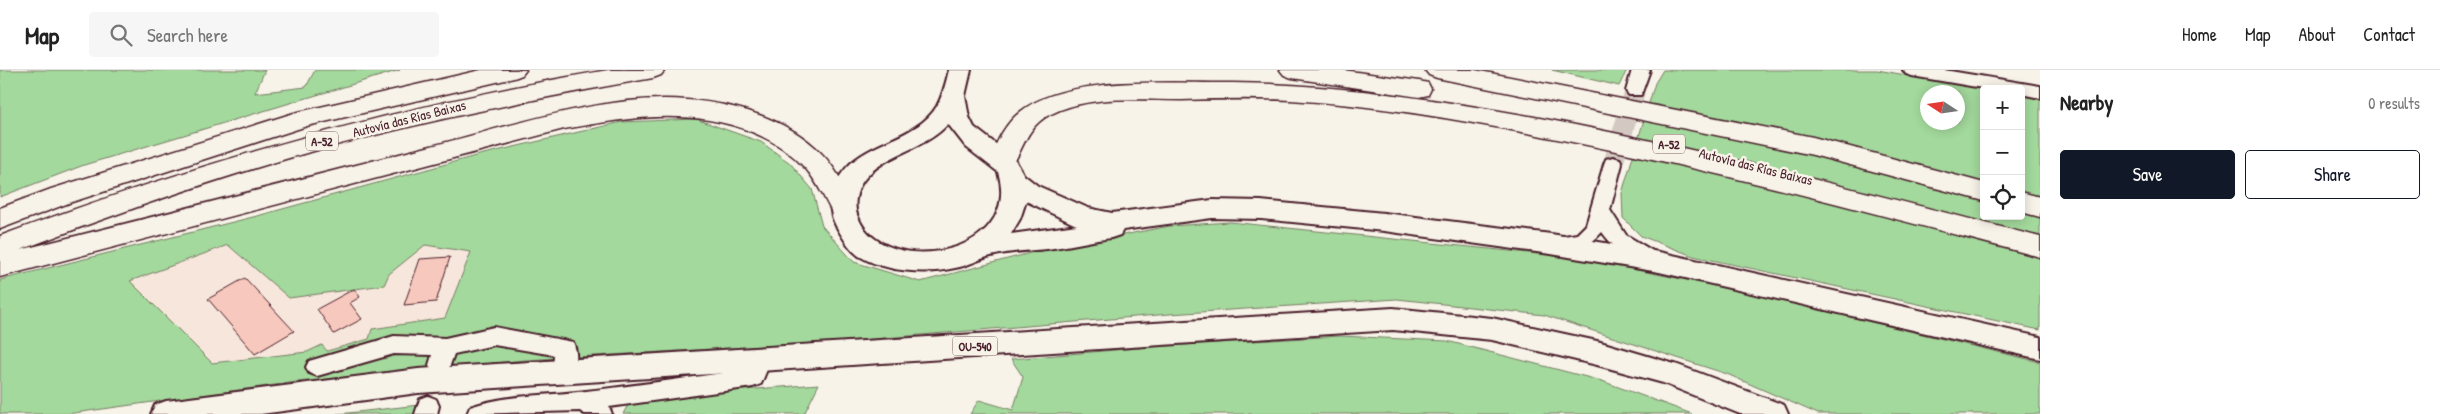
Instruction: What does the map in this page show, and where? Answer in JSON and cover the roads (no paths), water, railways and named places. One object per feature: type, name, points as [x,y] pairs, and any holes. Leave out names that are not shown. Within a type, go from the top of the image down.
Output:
[{"type":"highway","points":[[0,211],[123,166],[303,110],[444,70]]},
{"type":"highway","name":"Autovía das Rías Baixas","points":[[0,219],[60,196],[303,120],[514,70]]},
{"type":"highway","name":"Autovía das Rías Baixas","points":[[0,248],[55,225],[211,172],[355,131],[552,86],[653,70]]},
{"type":"highway","name":"Autovía das Rías Baixas","points":[[1292,70],[1389,84],[1537,110],[2040,240]]},
{"type":"highway","name":"A-52","points":[[1437,70],[1813,146],[1980,191]]},
{"type":"highway","points":[[1496,70],[1672,116]]},
{"type":"highway","points":[[1009,170],[1010,140],[1024,120],[1042,108],[1071,99],[1110,92],[1208,91],[1319,94],[1450,110],[1663,153],[2040,247]]},
{"type":"highway","points":[[0,266],[564,122],[621,111],[671,107],[713,112],[761,125],[791,142],[813,160],[842,207]]},
{"type":"highway","points":[[2025,203],[2040,207]]},
{"type":"main road","points":[[958,82],[937,121],[904,142],[878,154],[859,170],[846,185],[842,207],[849,228],[867,248],[896,259],[930,262],[966,256],[982,247],[1005,225],[1013,201],[1009,170]]},
{"type":"main road","points":[[958,82],[956,117],[964,132],[1009,170],[1029,192],[1082,217],[1112,222],[1212,209],[1261,210],[1384,222],[1551,244],[1603,231],[1659,262],[2040,348]]},
{"type":"main road","points":[[982,247],[1050,239],[1153,217]]},
{"type":"main road","name":"OU-540","points":[[166,414],[418,381],[1393,319],[1492,329],[1597,353],[1668,373],[1773,414]]},
{"type":"street","points":[[1635,91],[1641,70]]},
{"type":"street","points":[[1912,70],[2040,92]]},
{"type":"street","points":[[1603,231],[1613,164]]},
{"type":"street","points":[[317,367],[394,345],[442,356],[494,336],[565,348],[564,372]]},
{"type":"street","points":[[478,414],[525,404],[593,408],[753,378],[760,360]]},
{"type":"tunnel","points":[[1613,164],[1635,91]]}]
